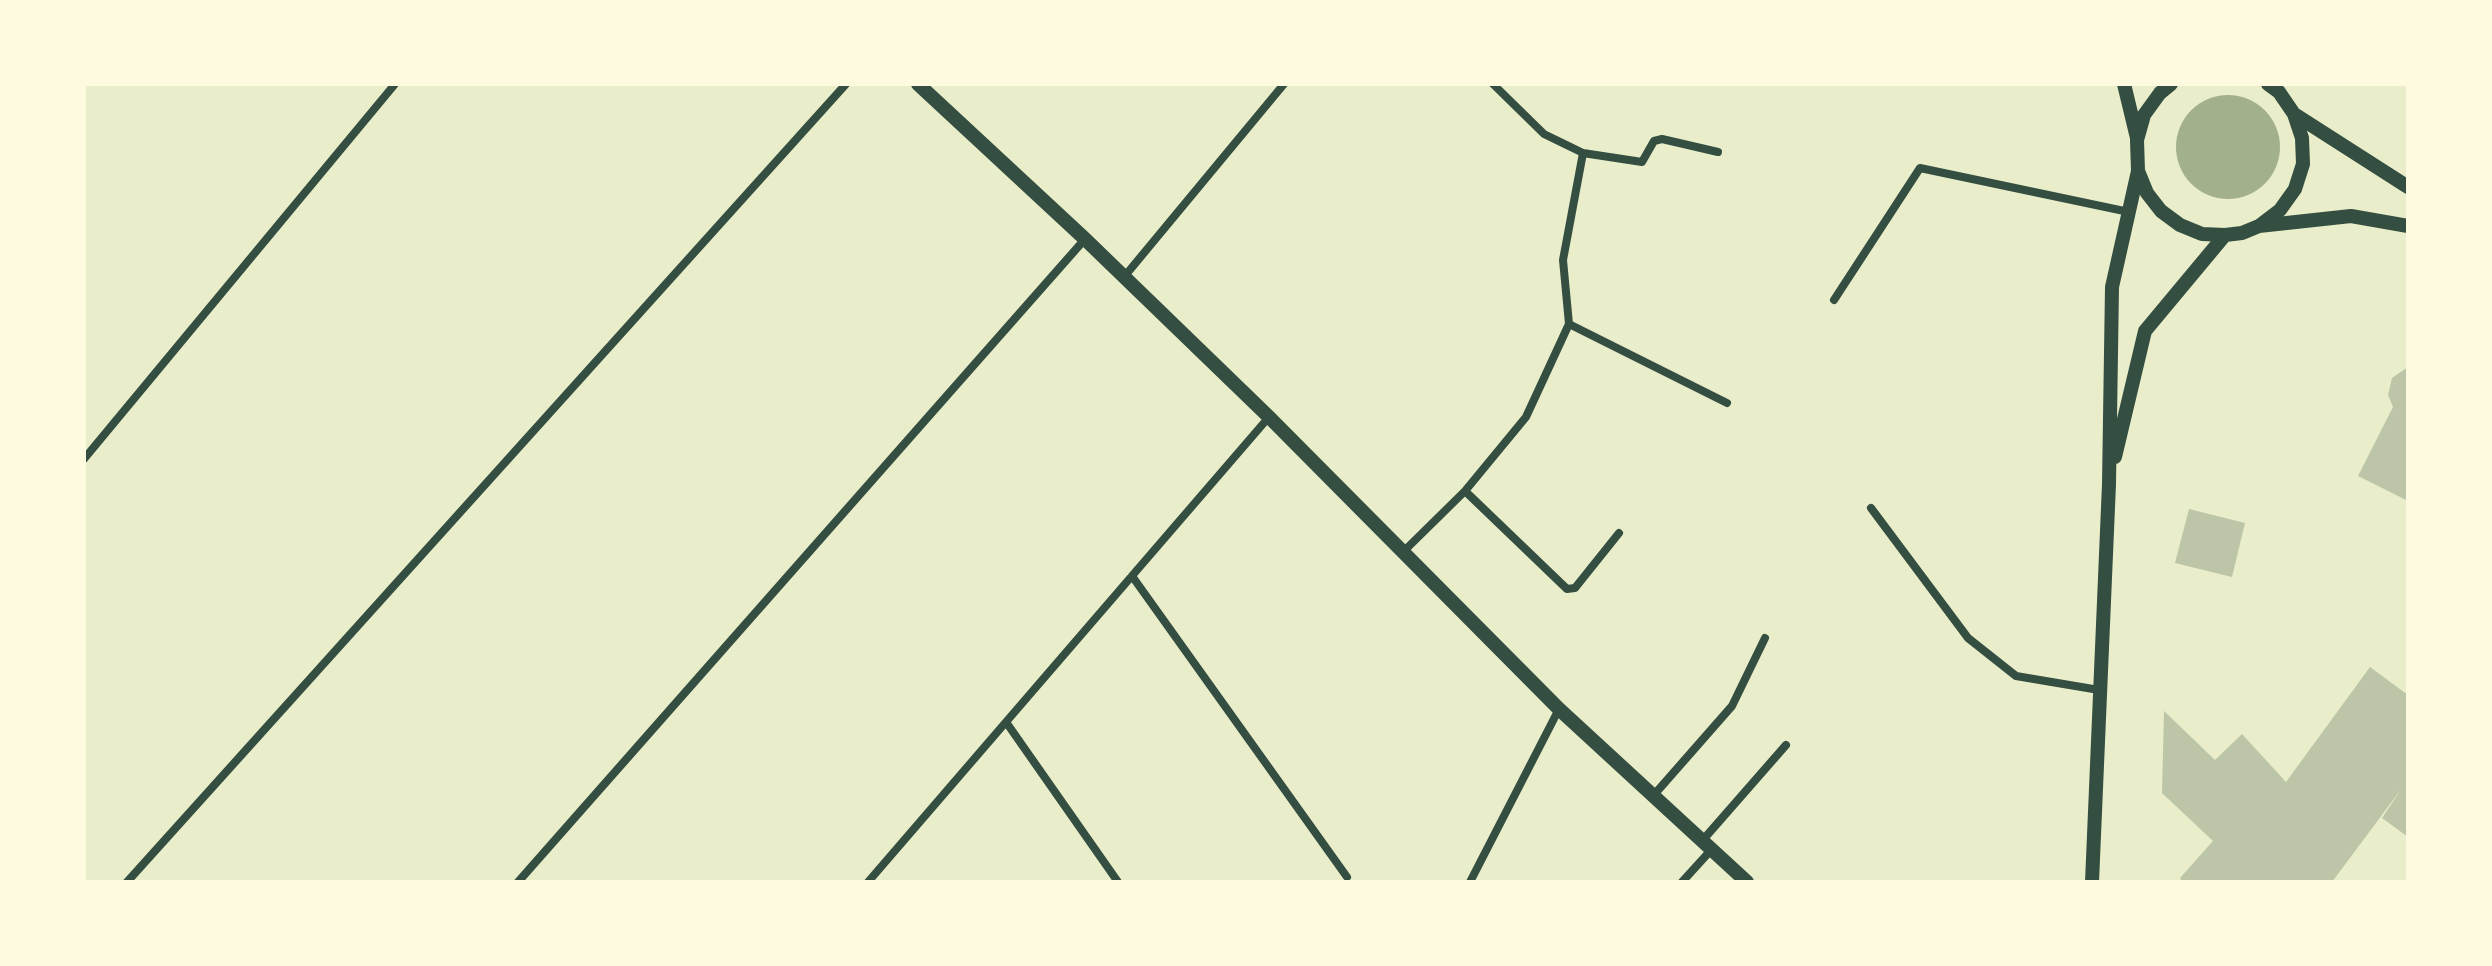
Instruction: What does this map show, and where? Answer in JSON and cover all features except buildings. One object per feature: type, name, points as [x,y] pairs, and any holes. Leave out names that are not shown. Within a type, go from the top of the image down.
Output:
[{"type":"street","points":[[84,459],[395,84]]},
{"type":"street","points":[[127,882],[846,84]]},
{"type":"street","points":[[918,84],[935,90],[1269,417],[1559,709],[1747,882]]},
{"type":"street","points":[[1124,277],[1284,84]]},
{"type":"street","points":[[1493,84],[1544,134],[1583,153],[1642,162],[1658,139],[1718,152]]},
{"type":"street","points":[[2092,882],[2109,484],[2112,287],[2138,171],[2137,140],[2124,84]]},
{"type":"street","points":[[2137,140],[2144,115],[2171,84]]},
{"type":"street","points":[[2138,171],[2147,193],[2161,211],[2180,225],[2202,234],[2225,235],[2242,233],[2259,226],[2280,210],[2295,189],[2303,164],[2302,138],[2294,114],[2279,92],[2268,84]]},
{"type":"street","points":[[2294,114],[2408,187]]},
{"type":"street","points":[[1403,552],[1465,491],[1526,417],[1569,324],[1563,260],[1583,153]]},
{"type":"street","points":[[1834,300],[1920,168],[2129,212]]},
{"type":"street","points":[[2259,226],[2351,216],[2408,226]]},
{"type":"street","points":[[2109,484],[2145,331],[2225,235]]},
{"type":"street","points":[[518,882],[1085,239]]},
{"type":"street","points":[[1569,324],[1727,403]]},
{"type":"street","points":[[872,880],[1269,417]]},
{"type":"street","points":[[1465,491],[1567,589],[1575,588],[1619,533]]},
{"type":"street","points":[[1871,508],[1968,638],[2016,676],[2099,690]]},
{"type":"street","points":[[1132,576],[1347,877]]},
{"type":"street","points":[[1653,796],[1732,706],[1765,638]]},
{"type":"street","points":[[1470,882],[1559,709]]},
{"type":"street","points":[[1006,722],[1118,882]]},
{"type":"street","points":[[1682,882],[1707,845],[1786,745]]},
{"type":"shaded area","points":[[2228,95],[2248,99],[2265,110],[2276,127],[2280,147],[2276,167],[2265,184],[2248,195],[2228,199],[2208,195],[2191,184],[2180,167],[2176,147],[2180,127],[2191,110],[2208,99]]}]
